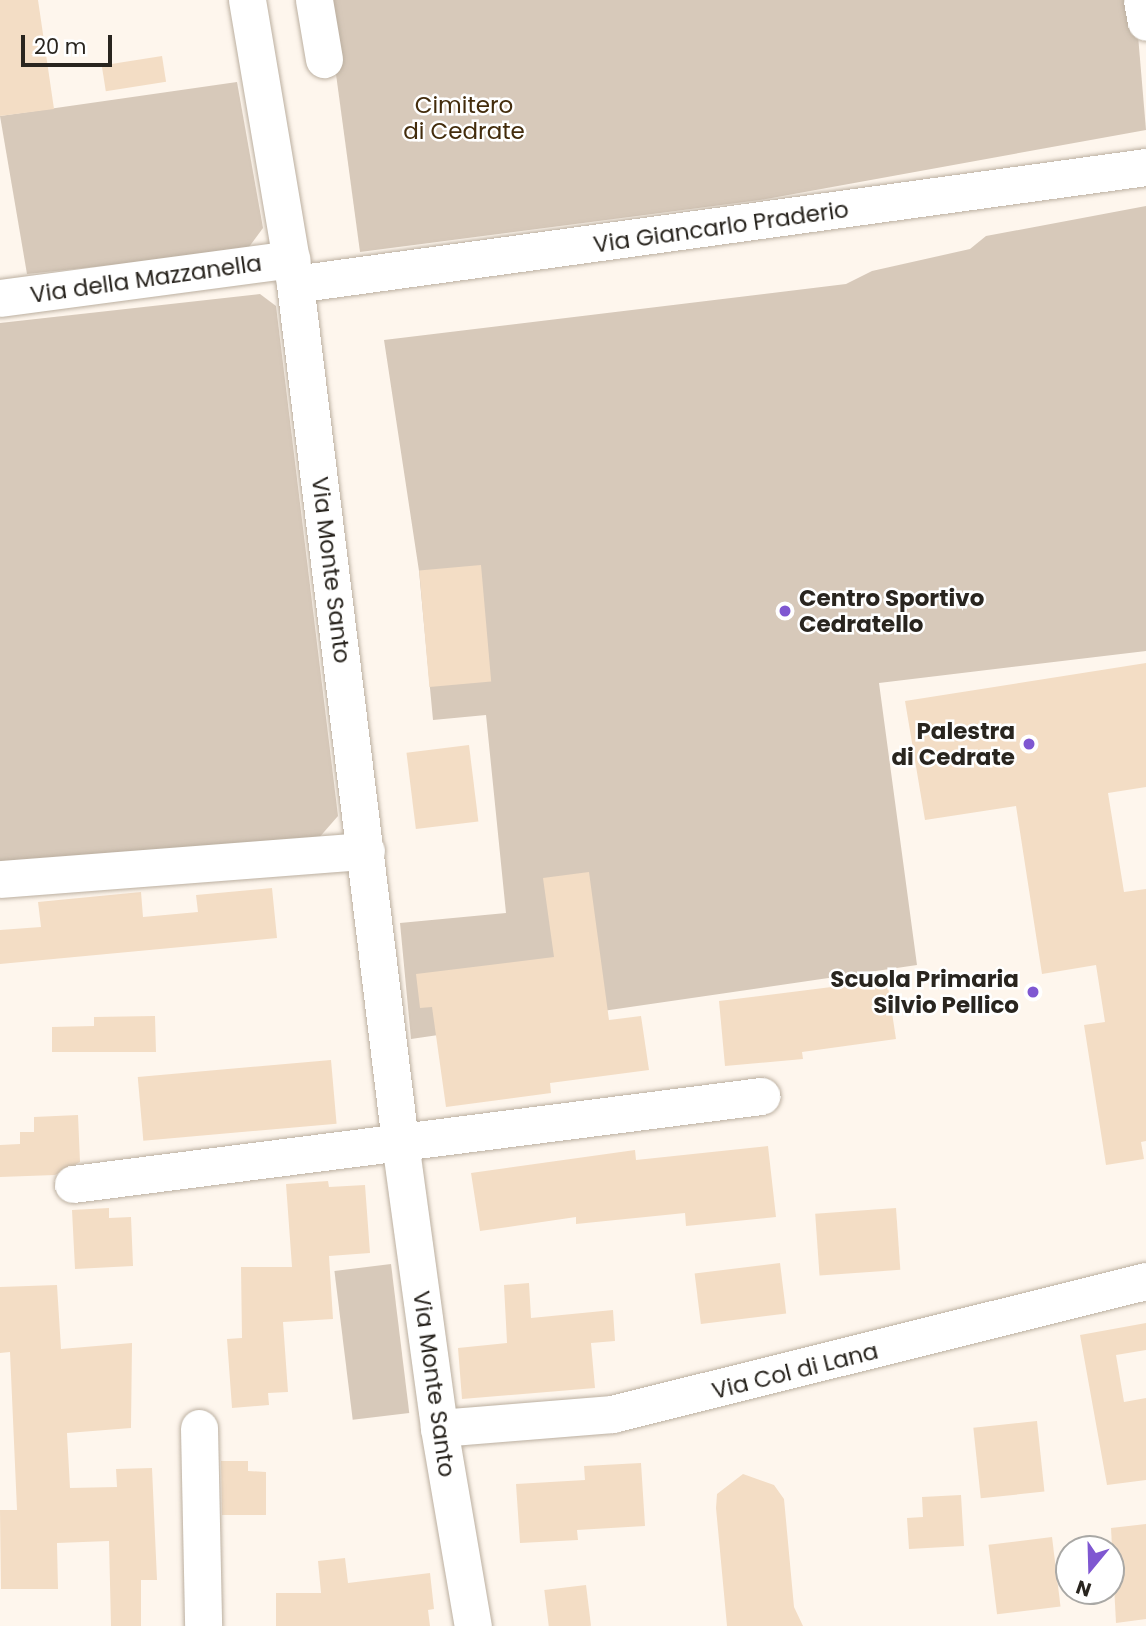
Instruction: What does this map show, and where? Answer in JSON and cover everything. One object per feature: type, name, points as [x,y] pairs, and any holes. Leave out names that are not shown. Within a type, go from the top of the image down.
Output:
[{"type":"street","name":"Via Monte Santo","points":[[247,0],[293,271],[400,1142],[439,1428],[473,1626]]},
{"type":"street","points":[[314,0],[324,59]]},
{"type":"street","points":[[1142,0],[1146,22]]},
{"type":"street","name":"Via Giancarlo Praderio","points":[[293,271],[1146,167]]},
{"type":"street","name":"Via della Mazzanella","points":[[0,298],[293,271]]},
{"type":"street","points":[[0,879],[366,851]]},
{"type":"street","points":[[73,1184],[761,1096]]},
{"type":"street","name":"Via Col di Lana","points":[[439,1428],[612,1414],[1146,1281]]},
{"type":"street","points":[[199,1428],[202,1626]]},
{"type":"green space","name":"Cimitero di Cedrate","points":[[326,0],[1135,0],[1146,130],[760,200],[360,252]]},
{"type":"green space","points":[[237,82],[263,228],[246,251],[27,274],[0,116]]},
{"type":"green space","name":"Centro Sportivo Cedratello","points":[[1146,206],[1146,651],[879,683],[917,965],[411,1039],[400,923],[506,913],[486,715],[433,720],[419,571],[384,340],[846,284],[872,271],[970,249],[986,236]]},
{"type":"green space","points":[[260,294],[276,306],[338,816],[317,840],[0,865],[0,323]]},
{"type":"green space","points":[[391,1264],[409,1413],[353,1420],[334,1271]]},
{"type":"building","points":[[0,0],[38,0],[54,109],[0,116]]},
{"type":"building","points":[[162,56],[166,82],[106,91],[102,66]]},
{"type":"building","points":[[481,565],[491,682],[429,687],[419,570]]},
{"type":"building","points":[[1146,663],[1146,787],[1108,793],[1124,892],[1146,889],[1146,1141],[1141,1142],[1144,1159],[1106,1165],[1084,1025],[1105,1022],[1096,965],[1042,974],[1016,806],[925,820],[905,701]]},
{"type":"building","points":[[469,745],[478,821],[416,829],[406,753]]},
{"type":"building","points":[[589,872],[609,1020],[641,1016],[649,1070],[550,1083],[551,1093],[446,1107],[432,1007],[420,1008],[416,974],[554,957],[543,878]]},
{"type":"building","points":[[272,888],[277,938],[0,964],[0,930],[41,927],[38,902],[141,892],[143,917],[198,912],[196,895]]},
{"type":"building","points":[[887,980],[896,1039],[802,1052],[803,1059],[725,1066],[719,1001]]},
{"type":"building","points":[[155,1016],[156,1052],[52,1052],[52,1027],[94,1026],[94,1017]]},
{"type":"building","points":[[331,1060],[337,1124],[143,1141],[138,1077]]},
{"type":"building","points":[[78,1115],[80,1162],[55,1175],[0,1177],[0,1145],[20,1144],[20,1132],[34,1132],[34,1117]]},
{"type":"building","points":[[768,1146],[776,1217],[686,1226],[685,1213],[576,1224],[576,1217],[480,1231],[471,1173],[635,1150],[636,1160]]},
{"type":"building","points":[[328,1181],[329,1187],[365,1185],[370,1253],[329,1256],[333,1319],[283,1322],[288,1392],[268,1393],[269,1405],[232,1408],[227,1339],[242,1338],[241,1267],[292,1267],[286,1184]]},
{"type":"building","points":[[109,1208],[109,1218],[131,1217],[133,1266],[75,1269],[72,1210]]},
{"type":"building","points":[[896,1208],[900,1270],[820,1275],[815,1214]]},
{"type":"building","points":[[780,1263],[786,1314],[701,1324],[695,1273]]},
{"type":"building","points":[[529,1283],[531,1318],[613,1310],[615,1341],[591,1343],[595,1388],[462,1399],[458,1348],[507,1343],[504,1285]]},
{"type":"building","points":[[57,1285],[61,1349],[132,1343],[131,1428],[67,1433],[70,1488],[117,1487],[116,1469],[152,1468],[157,1580],[141,1580],[141,1626],[111,1626],[109,1541],[57,1543],[58,1589],[1,1589],[0,1510],[17,1510],[10,1352],[0,1353],[0,1287]]},
{"type":"building","points":[[1146,1323],[1146,1350],[1116,1355],[1124,1402],[1146,1398],[1146,1480],[1107,1485],[1080,1335]]},
{"type":"building","points":[[1037,1421],[1044,1492],[981,1498],[973,1428]]},
{"type":"building","points":[[221,1461],[248,1461],[248,1471],[266,1472],[266,1515],[222,1515]]},
{"type":"building","points":[[641,1463],[645,1526],[577,1530],[578,1540],[520,1543],[516,1484],[585,1480],[584,1466]]},
{"type":"building","points":[[743,1474],[774,1485],[784,1499],[794,1607],[803,1626],[727,1626],[717,1494]]},
{"type":"building","points":[[961,1495],[964,1546],[909,1549],[907,1518],[923,1517],[922,1497]]},
{"type":"building","points":[[1146,1524],[1146,1619],[1116,1623],[1115,1605],[1125,1605],[1125,1535],[1111,1535],[1111,1528]]},
{"type":"building","points":[[1052,1537],[1055,1605],[1061,1606],[997,1614],[988,1545]]},
{"type":"building","points":[[345,1558],[348,1583],[430,1573],[434,1609],[428,1610],[430,1626],[276,1626],[276,1593],[321,1593],[318,1561]]},
{"type":"building","points":[[586,1585],[591,1626],[549,1626],[544,1590]]},
{"type":"place","name":"Centro Sportivo Cedratello","points":[[785,611]]},
{"type":"place","name":"Palestra di Cedrate","points":[[1029,744]]},
{"type":"place","name":"Scuola Primaria Silvio Pellico","points":[[1033,992]]}]
